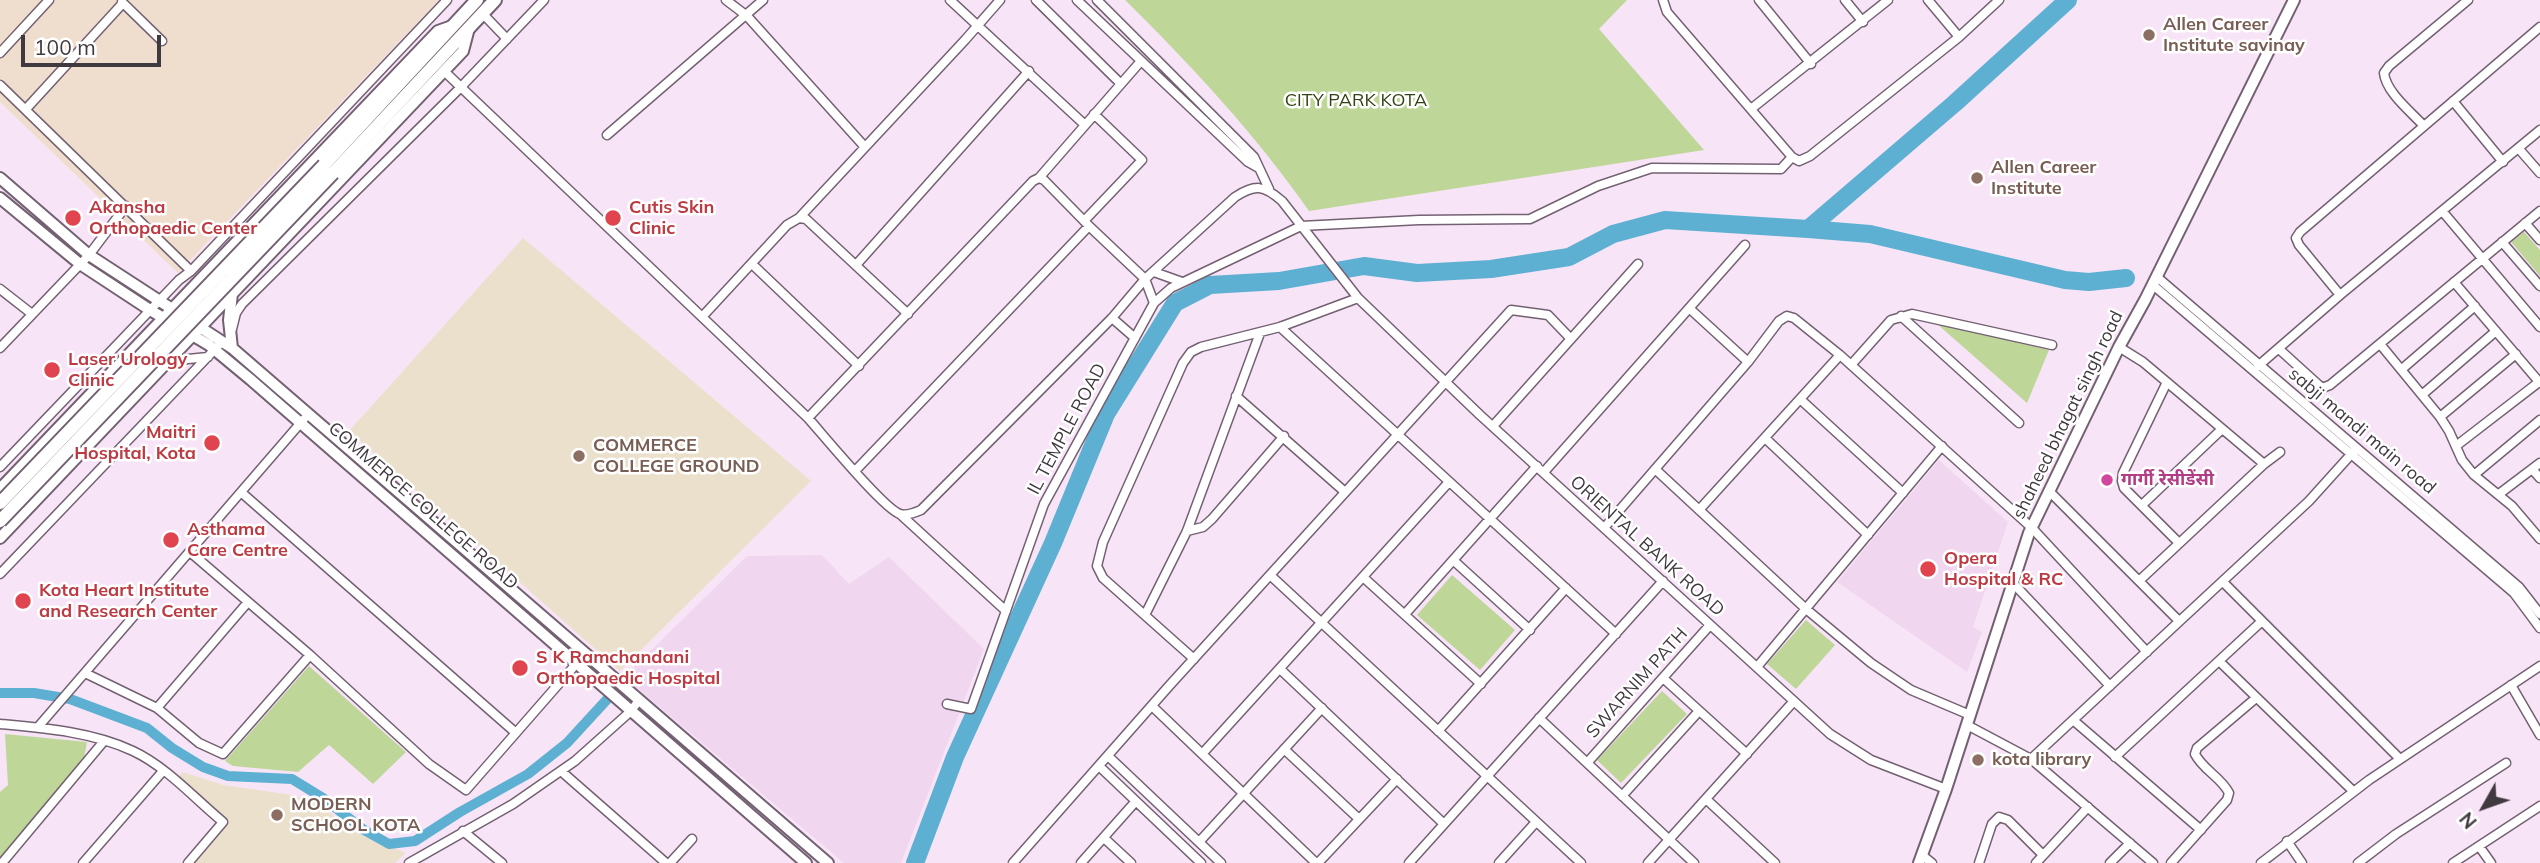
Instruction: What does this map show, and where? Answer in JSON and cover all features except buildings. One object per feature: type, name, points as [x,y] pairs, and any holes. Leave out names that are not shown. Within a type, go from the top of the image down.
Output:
[{"type":"main road","points":[[0,521],[328,169],[477,0]]},
{"type":"main road","points":[[0,503],[495,0]]},
{"type":"street","points":[[0,53],[48,0]]},
{"type":"street","points":[[0,467],[150,310],[191,271],[447,0]]},
{"type":"street","points":[[0,574],[223,342],[242,304],[544,0]]},
{"type":"street","points":[[726,0],[747,16],[864,146]]},
{"type":"street","points":[[607,135],[763,0]]},
{"type":"street","points":[[950,0],[1086,125]]},
{"type":"street","points":[[702,317],[787,225],[799,218],[1000,0]]},
{"type":"street","points":[[1036,0],[1121,84]]},
{"type":"street","points":[[1077,0],[1248,162],[1257,167]]},
{"type":"street","points":[[1097,0],[1254,157],[1257,167]]},
{"type":"street","points":[[1663,0],[1667,12],[1792,157],[1799,161],[1810,156],[1959,37],[1999,0]]},
{"type":"street","points":[[1759,0],[1811,64]]},
{"type":"street","points":[[1845,0],[1863,22]]},
{"type":"street","points":[[1751,109],[1811,64],[1888,0]]},
{"type":"street","points":[[1928,0],[1959,37]]},
{"type":"street","name":"shaheed bhagat singh road","points":[[1920,859],[1946,789],[2032,528],[2119,347],[2155,281],[2294,0]]},
{"type":"street","points":[[2423,125],[2391,90],[2385,81],[2384,73],[2468,0]]},
{"type":"street","points":[[26,110],[122,2],[162,41]]},
{"type":"street","points":[[482,13],[507,39]]},
{"type":"street","points":[[0,489],[438,31],[452,26]]},
{"type":"street","points":[[0,538],[446,72],[463,51],[470,26]]},
{"type":"street","points":[[2340,295],[2299,245],[2297,238],[2300,232],[2540,27]]},
{"type":"street","points":[[808,418],[1033,181],[1039,178],[1140,61]]},
{"type":"street","points":[[856,265],[1028,71]]},
{"type":"street","points":[[446,72],[808,418],[855,471],[1006,611]]},
{"type":"street","points":[[0,85],[191,271]]},
{"type":"street","points":[[2453,101],[2503,162]]},
{"type":"street","points":[[855,471],[1086,224],[1142,160],[1094,114]]},
{"type":"street","points":[[2257,367],[2540,130]]},
{"type":"street","points":[[2519,149],[2540,173]]},
{"type":"street","points":[[1301,226],[1419,220],[1530,219],[1598,186],[1652,168],[1782,169],[1792,157]]},
{"type":"street","name":"ORIENTAL BANK ROAD","points":[[1257,167],[1269,189],[1282,201],[1358,298],[1493,426],[1830,734],[1871,760],[1946,789]]},
{"type":"street","points":[[0,178],[89,255],[173,309],[196,331]]},
{"type":"street","points":[[1039,178],[1145,279],[1154,303]]},
{"type":"street","points":[[900,514],[921,510],[1112,318],[1145,279],[1235,197],[1250,188],[1269,189]]},
{"type":"street","points":[[0,198],[80,264],[150,310],[223,342],[305,418],[828,863]]},
{"type":"street","points":[[0,348],[89,255],[125,206]]},
{"type":"street","points":[[2279,349],[2322,388],[2330,385],[2540,211]]},
{"type":"street","points":[[2443,212],[2540,327]]},
{"type":"street","points":[[799,218],[806,219],[908,314]]},
{"type":"street","points":[[2525,223],[2540,240]]},
{"type":"street","name":"IL TEMPLE ROAD","points":[[947,704],[971,709],[1044,504],[1154,303],[1163,293],[1182,282],[1301,226]]},
{"type":"street","points":[[2502,242],[2540,285]]},
{"type":"street","points":[[1405,614],[1745,245]]},
{"type":"street","points":[[752,264],[859,366]]},
{"type":"street","points":[[1493,426],[1638,264]]},
{"type":"street","points":[[1154,272],[1182,282]]},
{"type":"street","name":"sabji mandi main road","points":[[2155,281],[2519,587],[2540,614]]},
{"type":"street","points":[[2454,282],[2540,382],[2456,446]]},
{"type":"street","points":[[0,289],[32,314]]},
{"type":"street","points":[[223,342],[232,294]]},
{"type":"street","points":[[1194,659],[1103,578],[1097,566],[1103,542],[1183,363],[1191,352],[1201,347],[1280,327],[1358,298]]},
{"type":"street","points":[[2402,369],[2475,306]]},
{"type":"street","points":[[1689,308],[1748,362]]},
{"type":"street","points":[[1013,863],[1511,310],[1548,315],[1572,339]]},
{"type":"street","points":[[1851,365],[1881,329],[1901,316],[1920,314],[2052,345]]},
{"type":"street","points":[[1604,528],[1748,362],[1779,321],[1787,316],[1794,318],[1840,355],[2032,528],[2147,652]]},
{"type":"street","points":[[1901,316],[2019,424]]},
{"type":"street","points":[[1112,318],[1135,338]]},
{"type":"street","points":[[1280,327],[1616,634]]},
{"type":"street","points":[[2423,394],[2496,331]]},
{"type":"street","points":[[1145,615],[1187,531],[1260,333]]},
{"type":"street","points":[[128,334],[140,343]]},
{"type":"street","points":[[168,361],[223,342]]},
{"type":"street","name":"COMMERCE COLLEGE ROAD","points":[[223,342],[792,859],[806,863]]},
{"type":"street","points":[[2380,344],[2440,417],[2462,460],[2474,475],[2499,494],[2540,539]]},
{"type":"street","points":[[2119,347],[2143,362],[2264,464]]},
{"type":"street","points":[[2440,417],[2516,354]]},
{"type":"street","points":[[1699,510],[1840,355]]},
{"type":"street","points":[[2167,382],[2123,473],[2122,481],[2124,488],[2179,543]]},
{"type":"street","points":[[1236,396],[1345,492]]},
{"type":"street","points":[[1800,399],[1903,493]]},
{"type":"street","points":[[38,727],[305,418]]},
{"type":"street","points":[[2474,475],[2540,420]]},
{"type":"street","points":[[2142,505],[2222,429]]},
{"type":"street","points":[[1187,531],[1203,527],[1212,519],[1284,436]]},
{"type":"street","points":[[1765,438],[1868,535]]},
{"type":"street","points":[[1757,667],[1942,446]]},
{"type":"street","points":[[2031,760],[2322,488],[2355,451],[2514,593],[2540,628]]},
{"type":"street","points":[[2140,580],[2280,452]]},
{"type":"street","points":[[2499,494],[2540,463]]},
{"type":"street","points":[[1655,469],[1806,609],[1871,663],[2031,760],[2153,863]]},
{"type":"street","points":[[2532,469],[2540,478]]},
{"type":"street","points":[[1202,754],[1449,482]]},
{"type":"street","points":[[2049,491],[2179,621]]},
{"type":"street","points":[[242,493],[516,733]]},
{"type":"street","points":[[190,552],[310,655],[429,764],[466,790],[577,663]]},
{"type":"street","points":[[1453,561],[1530,630]]},
{"type":"street","points":[[1270,575],[1581,863]]},
{"type":"street","points":[[1363,577],[1481,684]]},
{"type":"street","points":[[1409,863],[1663,581]]},
{"type":"street","points":[[2012,582],[2110,686]]},
{"type":"street","points":[[2223,582],[2400,759]]},
{"type":"street","points":[[1438,731],[1566,589]]},
{"type":"street","points":[[157,708],[248,602]]},
{"type":"street","points":[[2115,757],[2262,621]]},
{"type":"street","name":"SWARNIM PATH","points":[[1587,763],[1710,625]]},
{"type":"street","points":[[85,673],[157,708],[200,743],[223,754],[310,655]]},
{"type":"street","points":[[2219,661],[2353,791]]},
{"type":"street","points":[[2260,863],[2353,791],[2540,666]]},
{"type":"street","points":[[1280,668],[1444,824]]},
{"type":"street","points":[[1663,678],[1747,754]]},
{"type":"street","points":[[2511,685],[2540,735]]},
{"type":"street","points":[[2171,863],[2227,800],[2229,793],[2225,785],[2200,764],[2195,754],[2197,748],[2256,698]]},
{"type":"street","points":[[409,863],[513,804],[561,771],[639,700]]},
{"type":"street","points":[[1648,863],[1794,701]]},
{"type":"street","points":[[1152,706],[1317,863],[1396,779]]},
{"type":"street","points":[[1199,842],[1322,708]]},
{"type":"street","points":[[1622,796],[1699,711]]},
{"type":"street","points":[[1539,718],[1695,863]]},
{"type":"street","points":[[2073,720],[2201,830]]},
{"type":"street","points":[[0,724],[38,727],[104,741],[133,751],[163,771],[223,822],[188,863]]},
{"type":"street","points":[[2,863],[104,741]]},
{"type":"street","points":[[1284,749],[1359,819]]},
{"type":"street","points":[[1108,756],[1221,863]]},
{"type":"street","points":[[2358,863],[2396,834],[2506,763]]},
{"type":"street","points":[[1099,766],[1201,863]]},
{"type":"street","points":[[83,863],[163,771]]},
{"type":"street","points":[[561,771],[668,863],[691,839]]},
{"type":"street","points":[[1706,799],[1775,863]]},
{"type":"street","points":[[1081,863],[1136,801]]},
{"type":"street","points":[[2454,863],[2540,806]]},
{"type":"street","points":[[2036,863],[2088,807]]},
{"type":"street","points":[[1979,863],[1992,824],[1998,817],[2008,820],[2043,855]]},
{"type":"street","points":[[1499,863],[1536,822]]},
{"type":"street","points":[[463,831],[502,863]]},
{"type":"street","points":[[1104,838],[1130,863]]},
{"type":"street","points":[[2287,841],[2302,863]]},
{"type":"street","points":[[792,859],[805,843]]},
{"type":"street","points":[[2110,863],[2130,843]]},
{"type":"street","points":[[2479,846],[2491,863]]},
{"type":"street","points":[[1920,859],[1932,863]]},
{"type":"shaded area","points":[[0,0],[439,0],[178,273],[0,102]]},
{"type":"shaded area","name":"COMMERCE COLLEGE GROUND","points":[[523,238],[811,481],[620,671],[349,431]]},
{"type":"shaded area","points":[[1939,460],[2008,522],[1973,627],[1982,632],[1967,672],[1837,582]]},
{"type":"shaded area","points":[[822,555],[849,584],[889,557],[984,649],[901,863],[844,863],[624,677],[747,556]]},
{"type":"shaded area","name":"MODERN SCHOOL KOTA","points":[[183,772],[223,785],[293,795],[324,808],[352,830],[406,853],[395,863],[194,863],[229,821],[178,777]]},
{"type":"green space","name":"CITY PARK KOTA","points":[[1125,0],[1627,0],[1599,29],[1704,150],[1309,211],[1222,101]]},
{"type":"green space","points":[[2524,232],[2540,250],[2540,276],[2511,242]]},
{"type":"green space","points":[[1936,323],[2049,350],[2027,403]]},
{"type":"green space","points":[[1452,575],[1515,630],[1480,670],[1417,615]]},
{"type":"green space","points":[[1806,620],[1835,645],[1796,689],[1767,664]]},
{"type":"green space","points":[[309,666],[406,752],[373,784],[329,745],[298,772],[233,766],[225,761]]},
{"type":"green space","points":[[1662,691],[1687,714],[1621,783],[1597,760]]},
{"type":"green space","points":[[5,734],[87,742],[84,758],[0,859],[0,792],[8,785]]},
{"type":"waterway","points":[[915,863],[955,757],[1053,543],[1106,414],[1175,303],[1210,285],[1279,281],[1364,266],[1417,273],[1491,269],[1569,257],[1613,234],[1665,220],[1808,229],[1955,103],[2068,0]]},
{"type":"waterway","points":[[1808,229],[1870,234],[2065,280],[2089,282],[2126,278]]},
{"type":"waterway","points":[[0,693],[34,693],[70,699],[147,728],[172,748],[203,767],[228,776],[292,779],[323,798],[364,830],[389,844],[415,841],[528,774],[567,743],[612,694]]},
{"type":"place","name":"Allen Career Institute savinay","points":[[2149,35]]},
{"type":"place","name":"Allen Career Institute","points":[[1977,178]]},
{"type":"place","name":"Akansha Orthopaedic Center","points":[[73,218]]},
{"type":"place","name":"Cutis Skin Clinic","points":[[613,218]]},
{"type":"place","name":"Laser Urology Clinic","points":[[52,370]]},
{"type":"place","name":"Maitri Hospital, Kota","points":[[212,443]]},
{"type":"place","name":"COMMERCE COLLEGE GROUND","points":[[579,456]]},
{"type":"place","name":"गार्गी रेसीडेंसी","points":[[2107,480]]},
{"type":"place","name":"Asthama Care Centre","points":[[171,540]]},
{"type":"place","name":"Opera Hospital & RC","points":[[1928,569]]},
{"type":"place","name":"Kota Heart Institute and Research Center","points":[[23,601]]},
{"type":"place","name":"S K Ramchandani Orthopaedic Hospital","points":[[520,668]]},
{"type":"place","name":"kota library","points":[[1978,760]]},
{"type":"place","name":"MODERN SCHOOL KOTA","points":[[277,815]]}]
